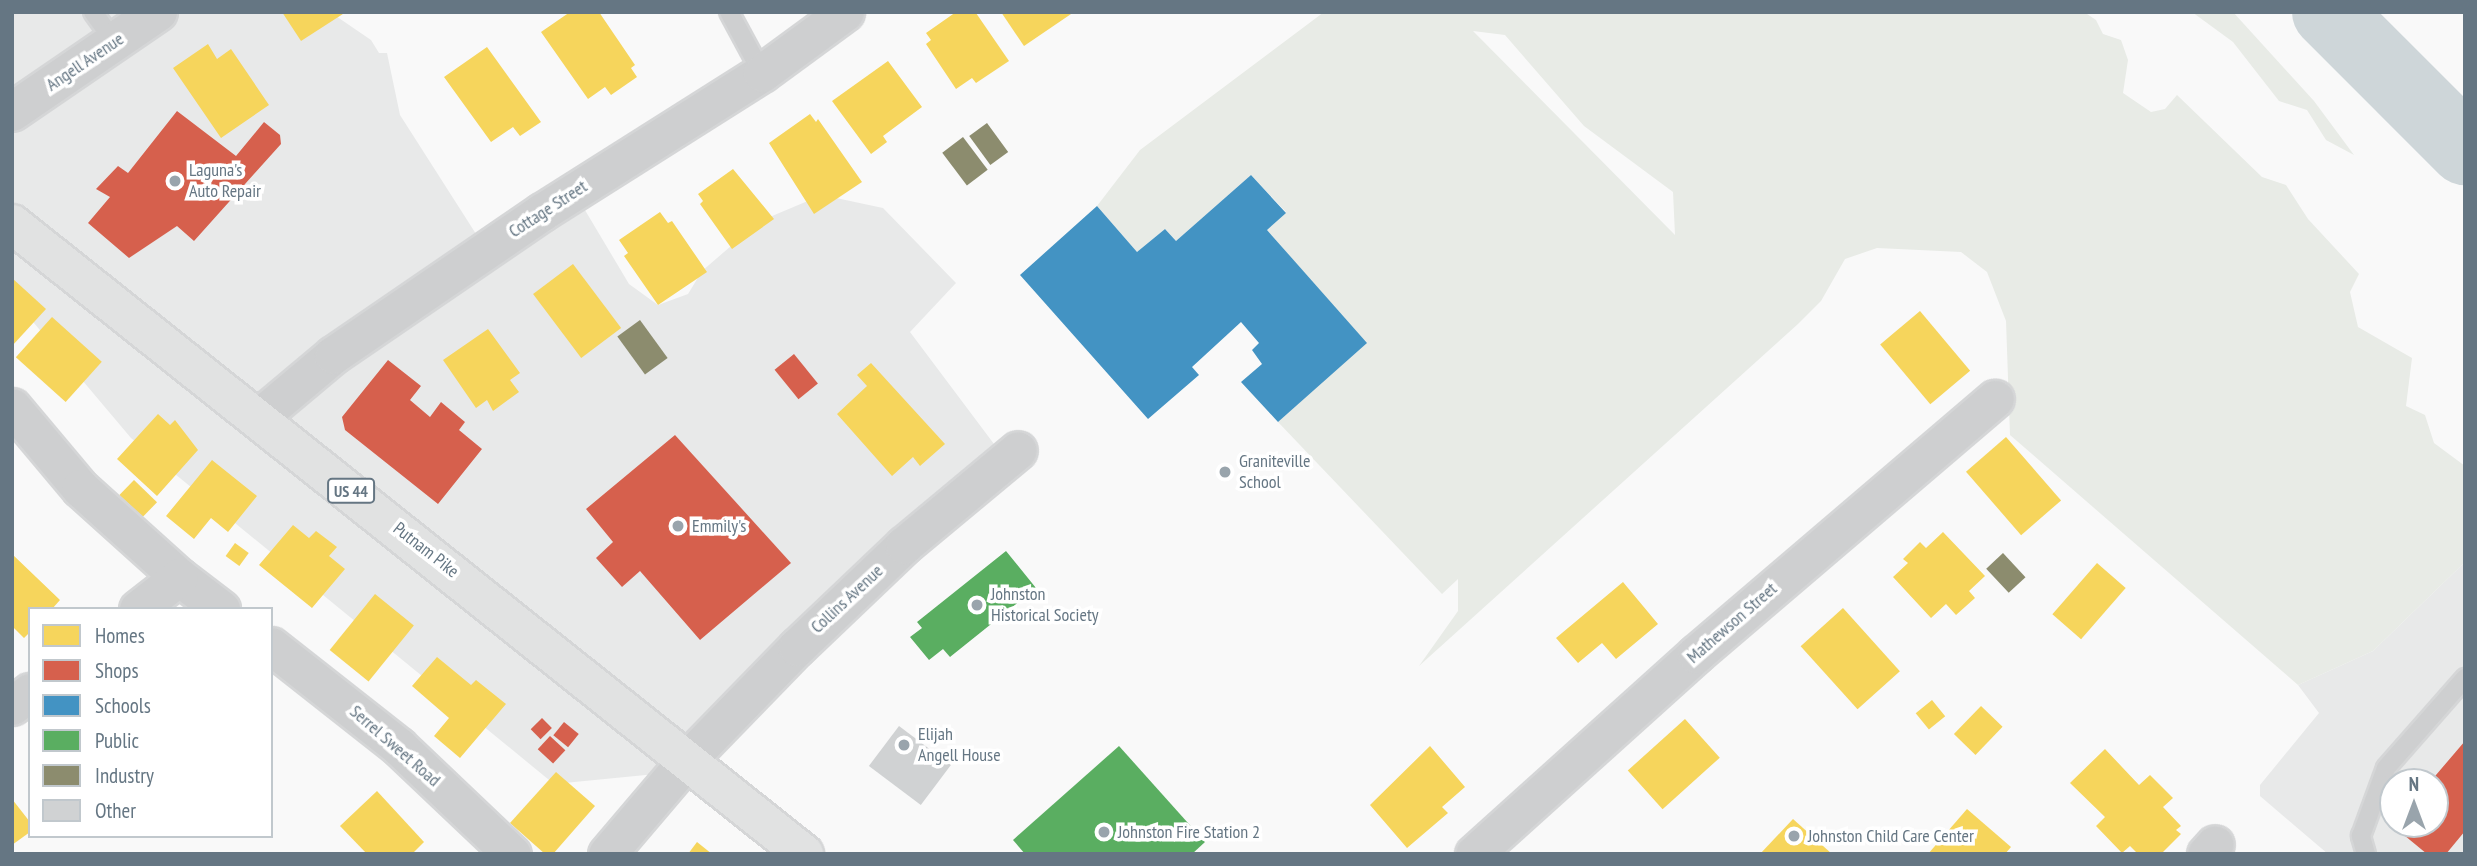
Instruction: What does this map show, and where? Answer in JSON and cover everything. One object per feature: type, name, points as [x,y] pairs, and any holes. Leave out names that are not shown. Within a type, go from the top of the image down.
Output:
[{"type":"main road","name":"Putnam Pike","points":[[12,224],[804,854]]},
{"type":"street","name":"Angell Avenue","points":[[12,112],[104,27],[158,12]]},
{"type":"street","name":"Cottage Street","points":[[258,418],[333,355],[762,73],[845,12]]},
{"type":"street","name":"Mathewson Street","points":[[1474,854],[1696,654],[1994,399]]},
{"type":"street","points":[[12,407],[79,488],[179,578],[218,607]]},
{"type":"street","name":"Collins Avenue","points":[[607,854],[687,761],[806,638],[904,545],[1018,450]]},
{"type":"street","points":[[141,607],[179,578]]},
{"type":"street","name":"Serrel Sweet Road","points":[[273,648],[398,746],[512,854]]},
{"type":"street","points":[[12,705],[28,693]]},
{"type":"lane","points":[[729,12],[762,73]]},
{"type":"lane","points":[[2366,854],[2361,836],[2386,768],[2465,678]]},
{"type":"shaded area","points":[[12,12],[330,12],[371,40],[379,53],[387,53],[400,115],[485,248],[576,195],[629,284],[658,305],[688,294],[702,271],[760,221],[822,195],[883,208],[956,283],[910,332],[1009,464],[666,773],[554,784],[131,438],[12,297]]},
{"type":"shaded area","points":[[1324,12],[2084,12],[2096,20],[2103,34],[2121,40],[2128,60],[2123,93],[2151,112],[2165,109],[2177,95],[2262,177],[2286,185],[2308,219],[2359,274],[2350,292],[2358,327],[2412,358],[2406,406],[2425,415],[2434,443],[2465,466],[2465,562],[2373,651],[2298,685],[2010,435],[2006,321],[1987,272],[1961,252],[1877,248],[1845,259],[1821,301],[1798,324],[1419,666],[1458,611],[1458,579],[1442,594],[1278,422],[1366,343],[1267,230],[1286,212],[1251,175],[1176,241],[1165,229],[1137,252],[1097,206],[1140,150]],"holes":[[[1473,31],[1505,35],[1584,126],[1673,192],[1675,235]]]},
{"type":"shaded area","points":[[2192,12],[2233,12],[2314,101],[2354,155],[2326,140],[2307,110],[2279,101],[2233,42]]},
{"type":"shaded area","points":[[2465,562],[2465,854],[2328,854],[2260,796],[2260,785],[2319,713],[2298,685],[2373,651]]},
{"type":"building: Homes","points":[[282,12],[346,12],[301,41]]},
{"type":"building: Homes","points":[[570,12],[599,12],[635,65],[631,68],[637,77],[611,95],[605,87],[588,99],[541,32]]},
{"type":"building: Homes","points":[[956,12],[976,13],[1009,61],[976,83],[972,78],[956,89],[926,44],[931,40],[926,33]]},
{"type":"building: Homes","points":[[1001,12],[1074,12],[1024,46]]},
{"type":"building: Homes","points":[[208,44],[217,59],[231,49],[269,105],[221,138],[173,68]]},
{"type":"building: Homes","points":[[487,47],[541,122],[520,136],[513,127],[491,142],[444,77]]},
{"type":"building: Homes","points":[[888,61],[922,107],[883,136],[887,142],[871,154],[832,101]]},
{"type":"building: Homes","points":[[810,114],[816,122],[818,119],[862,182],[814,214],[769,143]]},
{"type":"building: Homes","points":[[733,169],[774,219],[732,249],[700,204],[703,201],[698,194]]},
{"type":"building: Homes","points":[[660,212],[668,223],[672,221],[707,272],[658,305],[624,256],[628,253],[619,240]]},
{"type":"building: Homes","points":[[573,264],[621,328],[581,358],[533,294]]},
{"type":"building: Homes","points":[[12,278],[46,309],[12,346]]},
{"type":"building: Homes","points":[[1920,311],[1970,371],[1930,404],[1880,344]]},
{"type":"building: Homes","points":[[52,317],[102,362],[66,402],[16,357]]},
{"type":"building: Homes","points":[[488,329],[520,373],[510,380],[519,392],[493,411],[487,400],[476,408],[443,360]]},
{"type":"building: Homes","points":[[871,363],[945,444],[920,466],[913,457],[892,476],[837,414],[867,386],[857,375]]},
{"type":"building: Homes","points":[[158,414],[170,425],[175,420],[198,450],[157,496],[117,459]]},
{"type":"building: Homes","points":[[2006,437],[2061,500],[2021,535],[1966,472]]},
{"type":"building: Homes","points":[[212,460],[257,496],[228,532],[211,518],[194,539],[166,516]]},
{"type":"building: Homes","points":[[134,480],[157,502],[142,517],[119,495]]},
{"type":"building: Homes","points":[[293,525],[309,538],[316,531],[337,547],[329,556],[345,569],[312,608],[259,565]]},
{"type":"building: Homes","points":[[1943,532],[1985,576],[1969,591],[1975,598],[1956,615],[1946,604],[1931,618],[1893,577],[1908,563],[1903,559],[1920,542],[1926,548]]},
{"type":"building: Homes","points":[[235,543],[249,553],[239,566],[226,556]]},
{"type":"building: Homes","points":[[12,554],[60,600],[54,607],[28,607],[28,634],[24,638],[12,626]]},
{"type":"building: Homes","points":[[2097,563],[2126,588],[2081,639],[2052,614]]},
{"type":"building: Homes","points":[[1623,582],[1658,624],[1616,659],[1602,643],[1578,663],[1556,638]]},
{"type":"building: Homes","points":[[375,594],[414,625],[369,681],[330,650]]},
{"type":"building: Homes","points":[[1843,608],[1900,671],[1858,709],[1801,646]]},
{"type":"building: Homes","points":[[437,657],[471,685],[476,680],[506,704],[460,758],[434,736],[449,718],[412,686]]},
{"type":"building: Homes","points":[[1932,700],[1945,716],[1929,730],[1916,713]]},
{"type":"building: Homes","points":[[1981,706],[2003,727],[1975,755],[1954,734]]},
{"type":"building: Homes","points":[[1685,719],[1720,758],[1663,809],[1628,771]]},
{"type":"building: Homes","points":[[1430,746],[1465,787],[1442,807],[1448,813],[1407,848],[1370,805]]},
{"type":"building: Homes","points":[[2105,749],[2139,785],[2150,775],[2173,798],[2163,807],[2181,826],[2176,830],[2181,834],[2161,854],[2138,854],[2130,846],[2122,853],[2096,826],[2105,817],[2070,783]]},
{"type":"building: Homes","points":[[556,772],[595,806],[553,854],[545,854],[510,823]]},
{"type":"building: Homes","points":[[377,791],[424,842],[412,854],[367,854],[340,826]]},
{"type":"building: Homes","points":[[12,799],[28,819],[28,833],[12,845]]},
{"type":"building: Homes","points":[[1967,809],[2011,847],[2005,854],[1928,854]]},
{"type":"building: Homes","name":"Johnston Child Care Center","points":[[1793,819],[1832,854],[1760,854]]},
{"type":"building: Homes","points":[[697,842],[712,854],[688,854]]},
{"type":"building: Shops","name":"Laguna's Auto Repair","points":[[177,111],[236,156],[264,122],[280,135],[281,144],[194,241],[177,226],[129,258],[88,223],[110,197],[96,189],[118,166],[128,173]]},
{"type":"building: Shops","points":[[794,354],[818,384],[798,399],[775,370]]},
{"type":"building: Shops","points":[[388,360],[421,386],[410,400],[430,417],[441,402],[465,422],[459,430],[482,449],[438,504],[345,430],[342,417]]},
{"type":"building: Shops","name":"Emmily's","points":[[675,435],[791,563],[700,640],[640,571],[622,587],[596,558],[613,542],[586,509]]},
{"type":"building: Shops","points":[[542,718],[552,728],[541,739],[531,729]]},
{"type":"building: Shops","points":[[564,722],[579,734],[568,747],[553,735]]},
{"type":"building: Shops","points":[[550,736],[565,750],[553,763],[538,749]]},
{"type":"building: Shops","points":[[2465,741],[2465,831],[2446,854],[2427,854],[2408,838],[2449,838],[2449,768],[2442,768]]},
{"type":"building: Schools","name":"Graniteville School","points":[[1251,175],[1286,213],[1267,230],[1367,343],[1278,422],[1241,382],[1262,364],[1252,350],[1259,343],[1241,322],[1192,367],[1199,375],[1148,419],[1020,275],[1097,206],[1137,252],[1165,229],[1176,241]]},
{"type":"building: Public","name":"Johnston Historical Society","points":[[1006,551],[1036,588],[950,657],[943,649],[929,660],[910,637],[922,628],[917,622]]},
{"type":"building: Public","points":[[1119,746],[1205,842],[1192,854],[1025,854],[1013,840]]},
{"type":"building: Industry","points":[[987,123],[1008,152],[990,165],[969,136]]},
{"type":"building: Industry","points":[[963,137],[988,170],[967,185],[942,153]]},
{"type":"building: Industry","points":[[640,320],[668,358],[645,374],[617,336]]},
{"type":"building: Industry","points":[[2003,553],[2026,577],[2009,593],[1986,569]]},
{"type":"building: Other","name":"Elijah Angell House","points":[[899,726],[951,765],[921,805],[869,766]]},
{"type":"waterway","points":[[2328,12],[2465,149]]},
{"type":"place","name":"Laguna's Auto Repair","points":[[175,181]]},
{"type":"place","name":"Graniteville School","points":[[1225,472]]},
{"type":"place","name":"Emmily's","points":[[678,526]]},
{"type":"place","name":"Johnston Historical Society","points":[[977,605]]},
{"type":"place","name":"Elijah Angell House","points":[[904,745]]},
{"type":"place","name":"Johnston Fire Station 2","points":[[1104,832]]},
{"type":"place","name":"Johnston Child Care Center","points":[[1794,836]]}]
